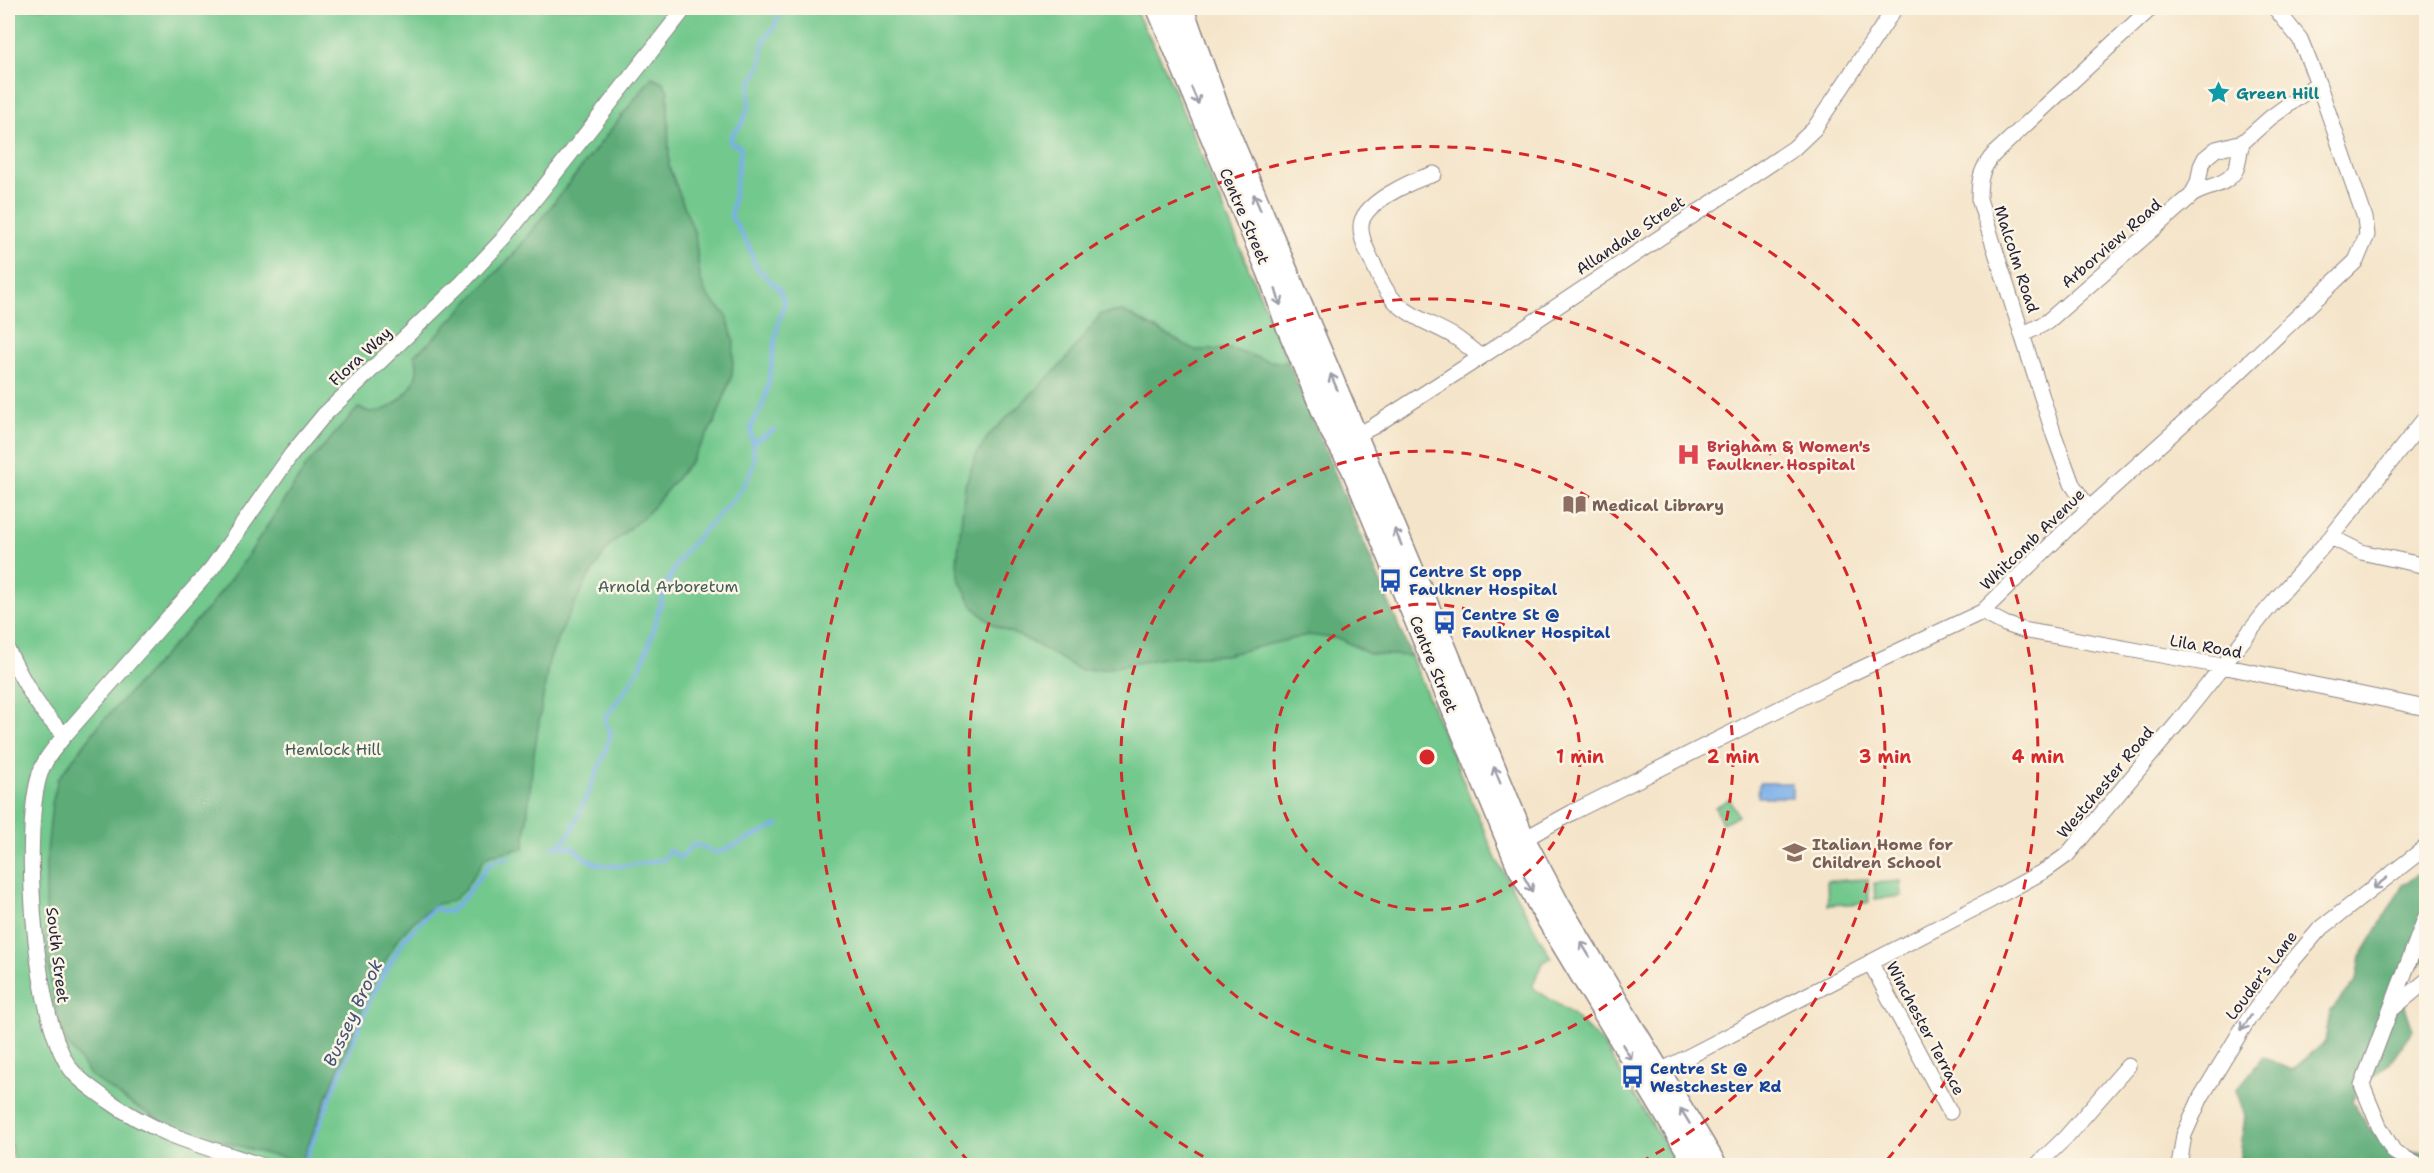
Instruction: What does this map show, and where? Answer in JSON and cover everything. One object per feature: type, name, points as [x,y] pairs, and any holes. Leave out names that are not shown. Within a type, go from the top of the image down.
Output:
[{"type":"highway","name":"Centre Street","points":[[1158,8],[1272,279],[1330,430],[1348,440]]},
{"type":"highway","name":"Centre Street","points":[[1182,8],[1217,106],[1348,440],[1356,477],[1516,844],[1559,906],[1651,1075],[1697,1166]]},
{"type":"highway","name":"Centre Street","points":[[1651,1075],[1716,1166]]},
{"type":"street","name":"Flora Way","points":[[65,735],[212,568],[291,455],[324,415],[461,284],[504,238],[685,8]]},
{"type":"street","name":"Allandale Street","points":[[1348,440],[1481,357],[1794,148],[1814,129],[1895,8]]},
{"type":"street","name":"Malcolm Road","points":[[2089,509],[2072,484],[2022,335],[1979,199],[1979,177],[1985,164],[1995,153],[2151,8]]},
{"type":"street","points":[[2275,8],[2300,39],[2318,83]]},
{"type":"street","name":"Arborview Road","points":[[2022,335],[2047,322],[2191,196],[2232,175],[2237,167],[2238,150],[2243,142],[2270,118],[2318,83]]},
{"type":"street","name":"Whitcomb Avenue","points":[[1516,844],[1768,714],[1982,612],[2089,509],[2319,298],[2356,261],[2367,235],[2365,218],[2318,83]]},
{"type":"street","name":"Arborview Road","points":[[2191,196],[2198,183],[2205,158],[2216,149],[2243,142]]},
{"type":"street","points":[[1434,174],[1413,182],[1371,206],[1360,229],[1366,248],[1387,293],[1422,321],[1455,337],[1481,357]]},
{"type":"street","name":"Westchester Road","points":[[1651,1075],[1997,897],[2046,870],[2067,855],[2130,782],[2266,611],[2331,537],[2427,417]]},
{"type":"street","points":[[2331,537],[2361,552],[2427,566]]},
{"type":"street","name":"Lila Road","points":[[1982,612],[2023,630],[2222,666],[2427,708]]},
{"type":"street","points":[[8,651],[28,691],[53,724],[65,735]]},
{"type":"street","name":"South Street","points":[[65,735],[44,763],[34,796],[32,821],[33,893],[40,978],[48,1018],[61,1053],[72,1071],[87,1084],[146,1125],[180,1140],[263,1166]]},
{"type":"street","name":"Louder's Lane","points":[[2179,1166],[2184,1135],[2201,1097],[2249,1018],[2284,971],[2319,930],[2427,847]]},
{"type":"street","points":[[2419,1166],[2394,1152],[2362,1088],[2365,1073],[2427,916]]},
{"type":"street","name":"Winchester Terrace","points":[[1870,962],[1950,1112]]},
{"type":"street","points":[[2389,1012],[2427,981]]},
{"type":"street","points":[[2036,1166],[2066,1138],[2128,1066]]},
{"type":"green space","name":"Arnold Arboretum","points":[[8,8],[1134,8],[1161,59],[1496,859],[1551,958],[1542,963],[1532,987],[1572,1014],[1604,1045],[1677,1165],[15,1165],[8,1133]]},
{"type":"green space","name":"Hemlock Hill","points":[[652,77],[663,82],[668,91],[669,167],[695,234],[700,277],[706,294],[727,316],[734,343],[732,375],[715,422],[691,461],[648,513],[610,545],[587,580],[565,623],[549,660],[533,760],[524,848],[489,855],[464,890],[452,901],[437,904],[428,910],[413,922],[397,940],[369,991],[302,1161],[266,1154],[169,1125],[133,1105],[90,1075],[67,1043],[58,1019],[46,940],[46,863],[52,804],[58,779],[99,725],[210,606],[245,560],[307,465],[358,408],[374,412],[385,409],[402,398],[409,390],[417,373],[414,355],[432,340],[513,255]]},
{"type":"green space","points":[[1122,311],[1195,350],[1230,349],[1269,361],[1289,363],[1411,656],[1369,654],[1341,639],[1308,635],[1225,655],[1163,658],[1105,669],[1080,670],[1032,642],[994,625],[974,608],[960,581],[957,563],[965,485],[977,453],[989,435],[1063,363],[1101,314]]},
{"type":"green space","points":[[1730,799],[1738,816],[1722,823],[1715,807]]},
{"type":"green space","points":[[2426,869],[2426,959],[2411,973],[2401,995],[2413,1030],[2390,1063],[2357,1090],[2352,1102],[2370,1129],[2397,1150],[2426,1153],[2426,1165],[2239,1165],[2245,1115],[2236,1091],[2263,1057],[2292,1070],[2325,1042],[2330,1012],[2357,980],[2361,956],[2403,885]]},
{"type":"green space","points":[[1868,879],[1869,903],[1828,905],[1827,881]]},
{"type":"green space","points":[[1901,881],[1902,896],[1875,899],[1874,883]]},
{"type":"water","points":[[1759,783],[1792,783],[1792,797],[1758,797]]},
{"type":"waterway","name":"Bussey Brook","points":[[553,847],[565,840],[572,830],[605,753],[611,732],[604,720],[631,682],[644,658],[664,592],[675,568],[691,545],[742,488],[754,462],[751,427],[766,393],[777,328],[785,303],[779,289],[756,267],[749,246],[731,216],[741,147],[731,143],[731,135],[742,124],[749,106],[750,84],[761,66],[763,41],[774,27],[782,8]]},
{"type":"waterway","points":[[754,442],[774,430]]},
{"type":"waterway","points":[[554,847],[573,847],[582,856],[604,865],[628,865],[665,859],[669,850],[680,858],[694,844],[718,853],[778,825]]},
{"type":"waterway","name":"Bussey Brook","points":[[303,1165],[373,993],[404,939],[434,908],[449,912],[463,899],[491,862],[510,857]]},
{"type":"place","name":"Green Hill","points":[[2218,93]]},
{"type":"place","name":"Brigham & Women's Faulkner Hospital","points":[[1689,455]]},
{"type":"place","name":"Medical Library","points":[[1574,505]]},
{"type":"place","name":"Centre St opp Faulkner Hospital","points":[[1391,580]]},
{"type":"place","name":"Centre St @ Faulkner Hospital","points":[[1444,623]]},
{"type":"place","name":"Italian Home for Children School","points":[[1794,853]]},
{"type":"place","name":"Centre St @ Westchester Rd","points":[[1632,1077]]}]
